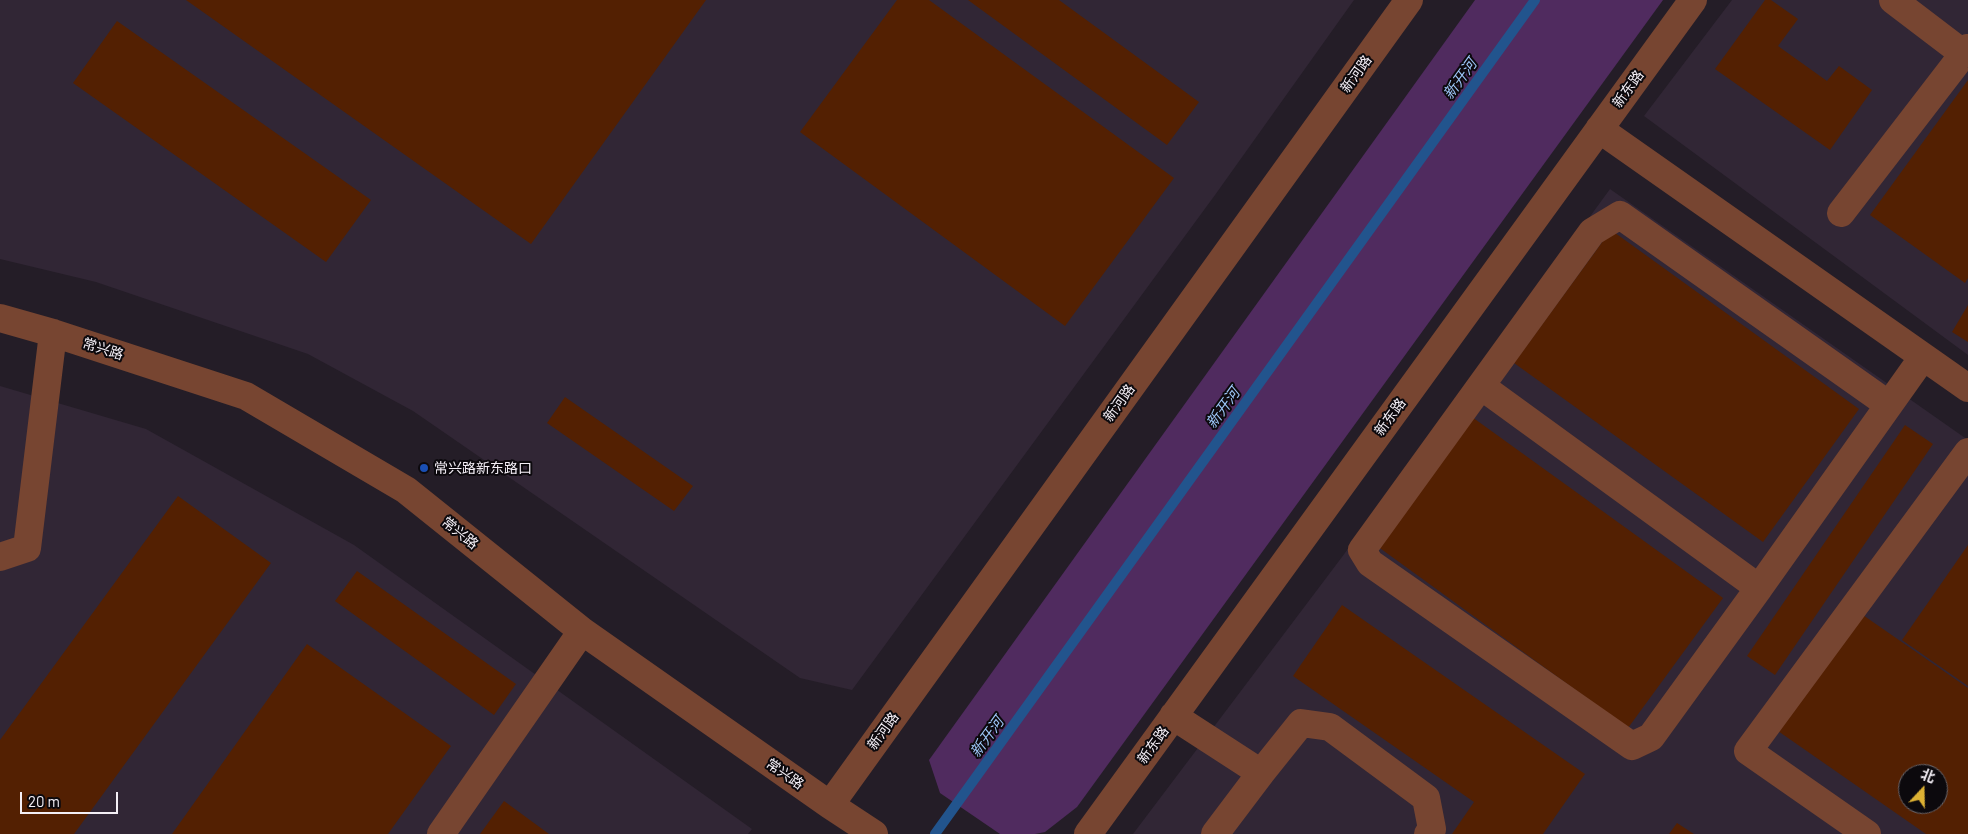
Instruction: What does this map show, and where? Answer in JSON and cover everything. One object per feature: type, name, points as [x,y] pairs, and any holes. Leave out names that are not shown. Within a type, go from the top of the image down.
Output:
[{"type":"street","name":"新河路","points":[[830,805],[1409,0]]},
{"type":"street","name":"新东路","points":[[1088,834],[1693,0]]},
{"type":"street","points":[[1841,213],[1966,51],[1893,0]]},
{"type":"street","points":[[1599,129],[1968,387]]},
{"type":"street","points":[[1889,405],[1620,215],[1592,232],[1362,550],[1370,564],[1632,746],[1651,737],[1759,588],[1889,405],[1923,356]]},
{"type":"street","name":"常兴路","points":[[0,318],[53,333],[246,396],[406,490],[582,631],[874,834]]},
{"type":"street","points":[[0,557],[27,548],[53,333]]},
{"type":"street","points":[[1480,386],[1759,588]]},
{"type":"street","points":[[1867,834],[1748,751],[1967,457]]},
{"type":"street","points":[[440,834],[582,631]]},
{"type":"street","points":[[1173,716],[1261,773]]},
{"type":"street","points":[[1224,831],[1261,773],[1301,723],[1330,727],[1426,798],[1432,829],[1428,834]]},
{"type":"shaded area","points":[[0,0],[1354,0],[1215,195],[852,690],[800,678],[413,411],[308,354],[96,282],[0,259]]},
{"type":"shaded area","points":[[1475,0],[1663,0],[1077,807],[1045,832],[1035,834],[1000,834],[940,793],[929,760]]},
{"type":"shaded area","points":[[1732,0],[1968,0],[1968,355],[1644,116]]},
{"type":"shaded area","points":[[1610,189],[1968,440],[1968,834],[1133,834],[1342,557]]},
{"type":"shaded area","points":[[0,386],[146,429],[354,545],[752,829],[748,834],[0,834]]},
{"type":"building","points":[[186,0],[706,0],[531,244]]},
{"type":"building","points":[[897,0],[929,0],[1174,178],[1065,326],[800,132]]},
{"type":"building","points":[[968,0],[1059,0],[1199,102],[1167,145]]},
{"type":"building","points":[[1765,0],[1771,0],[1798,19],[1778,46],[1827,81],[1839,66],[1872,90],[1830,150],[1715,69]]},
{"type":"building","points":[[117,21],[371,200],[326,262],[73,83]]},
{"type":"building","points":[[1968,80],[1968,278],[1965,283],[1870,215]]},
{"type":"building","points":[[1611,230],[1859,409],[1763,542],[1514,363]]},
{"type":"building","points":[[1968,305],[1968,342],[1952,332]]},
{"type":"building","points":[[565,397],[693,486],[674,511],[547,423]]},
{"type":"building","points":[[1472,417],[1723,598],[1628,728],[1377,546]]},
{"type":"building","points":[[1905,425],[1933,444],[1775,675],[1747,656]]},
{"type":"building","points":[[178,496],[271,563],[74,834],[0,834],[0,740]]},
{"type":"building","points":[[1968,545],[1968,686],[1902,640]]},
{"type":"building","points":[[357,571],[516,684],[494,715],[335,601]]},
{"type":"building","points":[[1342,605],[1585,774],[1543,834],[1452,834],[1474,802],[1293,676]]},
{"type":"building","points":[[1860,613],[1968,688],[1968,834],[1926,834],[1778,731]]},
{"type":"building","points":[[307,644],[451,746],[388,834],[172,834]]},
{"type":"building","points":[[504,801],[549,834],[480,834]]},
{"type":"building","points":[[1677,823],[1694,834],[1669,834]]},
{"type":"waterway","name":"新开河","points":[[935,834],[1535,0]]},
{"type":"place","name":"常兴路新东路口","points":[[424,468]]}]
